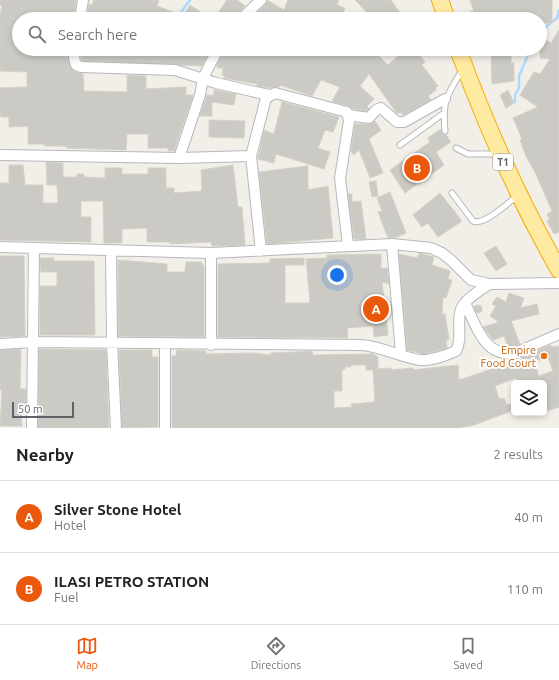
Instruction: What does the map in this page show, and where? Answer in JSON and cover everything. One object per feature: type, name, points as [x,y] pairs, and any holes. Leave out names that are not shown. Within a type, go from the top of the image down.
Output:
[{"type":"highway","points":[[440,0],[444,12]]},
{"type":"highway","name":"T1","points":[[460,56],[499,154],[541,239],[559,270]]},
{"type":"street","points":[[81,12],[83,0]]},
{"type":"street","points":[[248,12],[261,0]]},
{"type":"street","points":[[75,56],[76,65],[81,67],[175,70],[269,95],[275,93],[347,112],[348,115],[369,118],[376,110],[381,108],[397,122],[404,122],[446,99]]},
{"type":"street","points":[[179,158],[200,95],[202,78],[214,56]]},
{"type":"street","points":[[261,251],[252,156],[266,98],[269,95]]},
{"type":"street","points":[[348,115],[349,122],[340,178],[348,245]]},
{"type":"street","points":[[0,155],[179,158],[252,156]]},
{"type":"street","points":[[392,244],[401,354]]},
{"type":"street","points":[[0,247],[211,253],[392,244],[434,250],[451,260],[468,279],[489,284],[559,283]]},
{"type":"street","points":[[32,428],[34,248]]},
{"type":"street","points":[[111,250],[112,343],[116,428]]},
{"type":"street","points":[[211,253],[211,345]]},
{"type":"street","points":[[0,344],[33,342],[211,345],[362,345],[380,347],[423,360],[456,351],[459,345],[460,316],[465,303],[489,284]]},
{"type":"street","points":[[465,303],[485,344],[498,352],[507,354],[515,353],[559,334]]},
{"type":"street","points":[[165,344],[165,428]]},
{"type":"lane","points":[[446,131],[444,113],[446,99],[464,66]]},
{"type":"lane","points":[[400,145],[444,113]]},
{"type":"lane","points":[[456,148],[468,154],[499,154]]},
{"type":"lane","points":[[452,193],[476,223],[484,221],[520,194]]},
{"type":"building","points":[[0,0],[76,0],[75,12],[12,12],[12,56],[68,56],[70,67],[74,71],[83,74],[84,91],[127,92],[127,75],[146,76],[146,89],[186,87],[186,95],[193,95],[174,151],[168,151],[168,148],[148,148],[148,134],[127,134],[126,150],[66,148],[66,146],[28,144],[28,126],[9,127],[9,117],[1,117],[0,113],[0,88],[27,87],[27,72],[0,71],[0,14],[2,6],[0,5]]},
{"type":"building","points":[[94,0],[159,0],[157,6],[172,12],[88,12],[89,4],[92,5]]},
{"type":"building","points":[[227,0],[237,0],[245,6],[239,12],[219,12]]},
{"type":"building","points":[[267,0],[284,10],[288,0],[339,0],[337,5],[345,8],[343,12],[258,12],[265,5]]},
{"type":"building","points":[[355,0],[391,0],[399,12],[366,12]]},
{"type":"building","points":[[470,0],[552,0],[552,23],[547,23],[547,12],[470,12],[474,11]]},
{"type":"building","points":[[190,5],[200,12],[186,12]]},
{"type":"building","points":[[559,30],[559,232],[554,234],[547,221],[550,220],[547,214],[552,211],[535,172],[526,156],[520,140],[522,139],[513,118],[538,107],[520,95],[534,72],[540,74],[550,59],[540,58],[540,56],[547,56],[547,40],[551,43]]},
{"type":"building","points":[[81,56],[207,56],[202,66],[82,61]]},
{"type":"building","points":[[221,56],[379,56],[388,65],[398,56],[420,56],[425,62],[422,65],[438,86],[435,88],[436,90],[428,96],[431,100],[403,115],[400,112],[398,114],[396,112],[369,74],[360,86],[374,99],[367,106],[369,109],[366,111],[353,109],[349,106],[332,101],[340,87],[321,80],[312,96],[280,85],[279,87],[270,88],[224,78],[224,75],[222,75],[223,68],[217,68]]},
{"type":"building","points":[[491,56],[511,56],[511,63],[514,63],[514,81],[492,84]]},
{"type":"building","points":[[214,90],[236,94],[234,105],[212,102],[212,116],[200,116],[207,95],[214,95]]},
{"type":"building","points":[[508,90],[514,103],[506,108],[500,95]]},
{"type":"building","points":[[282,102],[339,117],[333,132],[325,130],[318,148],[330,152],[324,169],[276,154],[274,163],[258,159],[264,130],[274,134]]},
{"type":"building","points":[[209,120],[245,121],[244,138],[209,137]]},
{"type":"building","points":[[375,121],[381,130],[369,139],[383,173],[370,178],[359,150],[354,155],[351,151],[355,124],[371,124]]},
{"type":"building","points":[[441,129],[442,134],[446,135],[451,142],[436,152],[444,165],[405,193],[390,170],[430,142],[428,138]]},
{"type":"building","points":[[46,162],[63,163],[63,177],[77,177],[77,174],[84,174],[84,177],[105,178],[105,168],[122,168],[122,174],[148,174],[148,168],[166,168],[166,188],[174,188],[174,193],[202,191],[201,170],[233,165],[238,207],[242,207],[245,245],[212,246],[211,242],[170,244],[170,242],[147,242],[147,228],[122,229],[122,243],[104,243],[103,201],[81,201],[81,217],[91,217],[91,242],[0,240],[0,183],[9,183],[9,165],[23,165],[25,185],[43,185],[43,203],[58,203],[57,185],[47,185]]},
{"type":"building","points":[[308,166],[308,190],[328,186],[333,238],[267,244],[259,172]]},
{"type":"building","points":[[376,181],[378,196],[372,197],[369,182]]},
{"type":"building","points":[[390,192],[406,233],[395,238],[388,238],[378,212],[382,211],[377,198]]},
{"type":"building","points":[[440,193],[462,221],[438,237],[428,223],[422,227],[413,215]]},
{"type":"building","points":[[348,194],[352,194],[352,202],[361,201],[366,239],[354,239]]},
{"type":"building","points":[[496,246],[507,264],[496,271],[484,253]]},
{"type":"building","points":[[419,253],[434,257],[432,265],[450,271],[448,279],[452,280],[446,298],[443,297],[442,314],[445,314],[449,340],[446,340],[447,348],[424,354],[407,350],[399,254],[417,258]]},
{"type":"building","points":[[381,254],[381,269],[387,268],[389,284],[382,282],[388,335],[374,337],[373,326],[347,328],[348,338],[218,337],[218,264],[270,263],[270,259],[304,258],[304,265],[285,265],[285,303],[310,303],[306,259],[327,258],[327,255]]},
{"type":"building","points":[[0,256],[24,256],[25,336],[0,337]]},
{"type":"building","points":[[40,258],[54,258],[54,261],[94,261],[95,335],[40,335],[40,286],[57,286],[57,272],[41,272]]},
{"type":"building","points":[[118,260],[167,264],[167,272],[185,272],[186,262],[202,262],[202,265],[204,265],[204,337],[118,336]]},
{"type":"building","points":[[509,293],[524,298],[520,308],[537,304],[539,314],[511,321],[520,344],[514,347],[508,347],[504,336],[493,340],[483,327],[499,322],[490,316],[496,306],[492,304],[497,297],[506,302]]},
{"type":"building","points":[[476,305],[480,305],[482,309],[480,313],[476,313],[474,311],[474,307]]},
{"type":"building","points":[[551,345],[552,347],[559,346],[559,407],[547,411],[547,380],[517,380],[516,378],[495,386],[499,399],[504,398],[507,405],[511,404],[511,411],[474,425],[458,428],[172,428],[172,356],[176,356],[177,350],[206,351],[206,354],[252,353],[271,355],[271,353],[312,351],[313,355],[373,354],[378,357],[378,369],[391,368],[391,370],[413,368],[413,370],[458,365],[459,380],[522,359],[521,357]],"holes":[[[548,357],[553,371],[539,376],[534,362]],[[351,365],[366,365],[366,370],[373,370],[375,402],[351,404],[352,407],[334,408],[334,391],[342,391],[342,370],[345,369],[345,367],[351,367]]]},
{"type":"building","points":[[21,349],[20,389],[26,389],[26,410],[21,410],[22,426],[0,426],[2,390],[0,390],[0,350]]},
{"type":"building","points":[[39,349],[106,350],[109,428],[38,428]]},
{"type":"building","points":[[119,350],[152,350],[152,357],[158,357],[158,427],[122,428]]},
{"type":"waterway","points":[[181,12],[190,0]]},
{"type":"waterway","points":[[547,26],[557,18],[559,10]]},
{"type":"waterway","points":[[515,102],[515,95],[519,88],[519,76],[528,56]]},
{"type":"place","name":"ILASI PETRO STATION","points":[[417,168]]},
{"type":"place","name":"Silver Stone Hotel","points":[[376,309]]},
{"type":"place","name":"Empire Food Court","points":[[544,356]]}]
